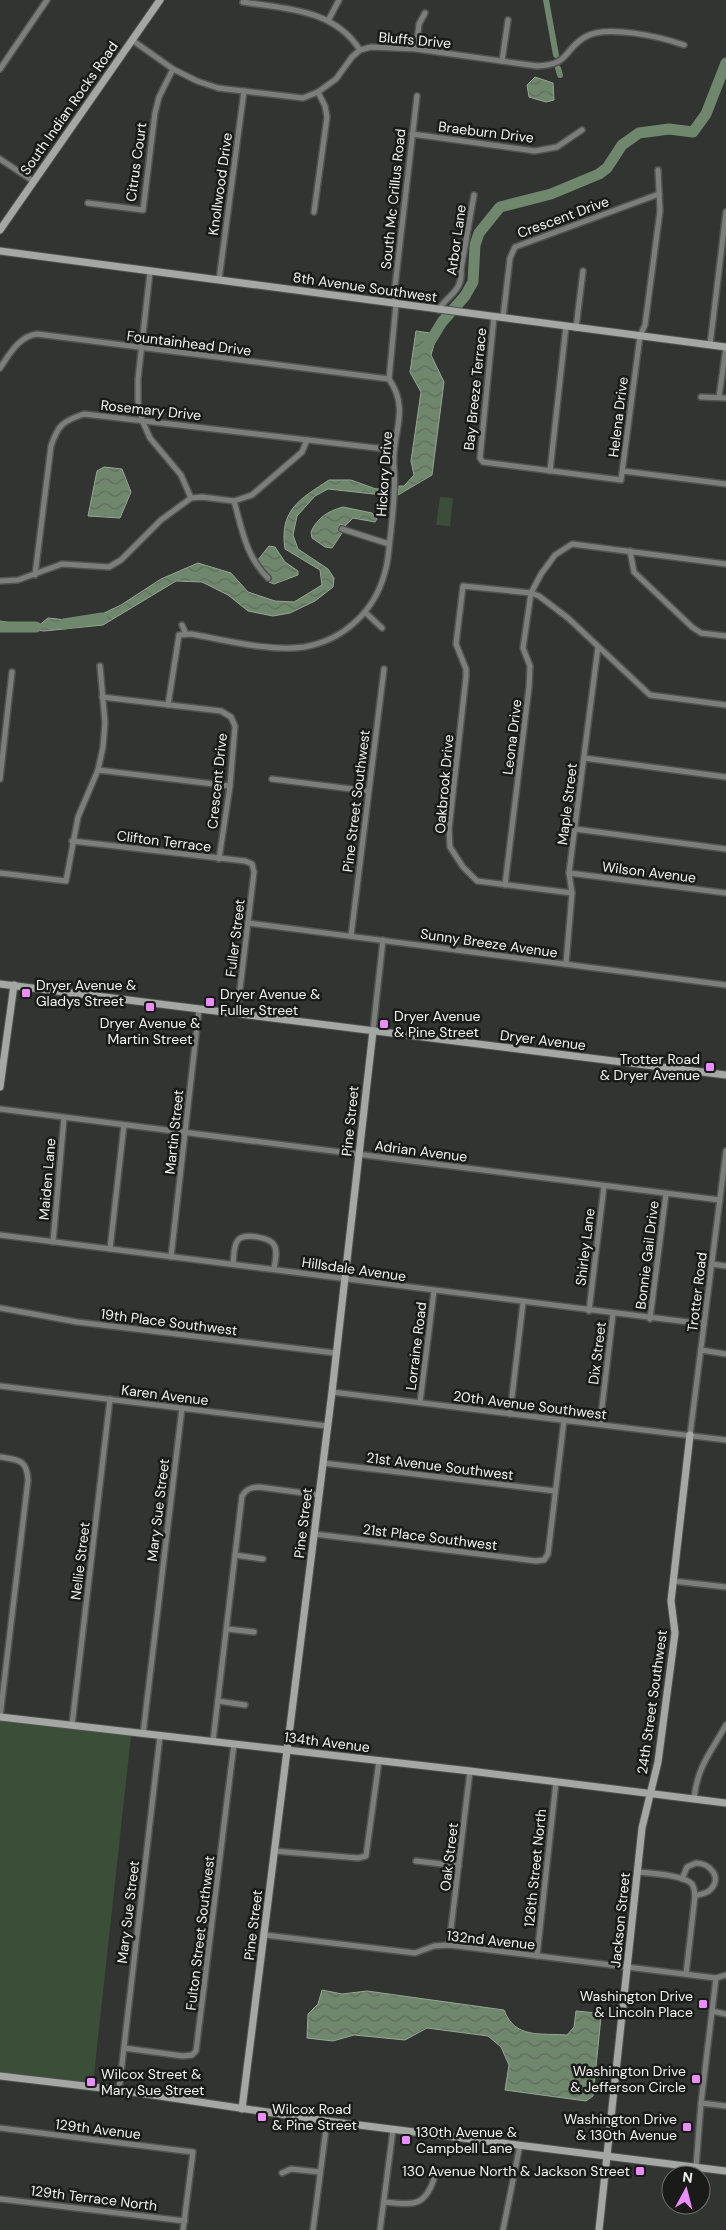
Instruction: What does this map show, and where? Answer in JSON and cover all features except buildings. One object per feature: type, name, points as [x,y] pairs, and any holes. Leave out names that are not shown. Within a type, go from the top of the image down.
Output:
[{"type":"street","points":[[0,69],[47,0]]},
{"type":"street","name":"South Indian Rocks Road","points":[[0,230],[160,0]]},
{"type":"street","points":[[328,19],[339,0]]},
{"type":"street","points":[[243,2],[297,10],[328,19],[347,33],[360,50]]},
{"type":"street","points":[[416,49],[419,24],[426,13]]},
{"type":"street","points":[[502,62],[508,20]]},
{"type":"street","name":"Bluffs Drive","points":[[132,40],[173,69],[197,81],[218,88],[303,98],[318,92],[336,79],[360,50],[381,46],[537,66],[554,64],[565,58],[584,37],[604,31],[662,38],[684,45]]},
{"type":"street","name":"Citrus Court","points":[[88,203],[143,210],[155,113],[159,98],[173,69]]},
{"type":"street","name":"Knollwood Drive","points":[[219,280],[244,91]]},
{"type":"street","points":[[314,212],[327,117],[325,106],[318,92]]},
{"type":"street","name":"South Mc Crillus Road","points":[[396,304],[394,295],[417,96]]},
{"type":"street","name":"Braeburn Drive","points":[[412,134],[534,151],[557,147],[582,130]]},
{"type":"street","points":[[0,159],[33,181]]},
{"type":"street","points":[[640,336],[645,325],[660,211],[658,170]]},
{"type":"street","name":"Crescent Drive","points":[[503,318],[510,258],[515,247],[659,194]]},
{"type":"street","name":"Arbor Lane","points":[[438,310],[448,297],[459,288],[462,281],[461,269],[474,195]]},
{"type":"street","points":[[710,345],[726,212]]},
{"type":"street","name":"8th Avenue Southwest","points":[[0,250],[150,272],[726,347]]},
{"type":"street","points":[[576,328],[583,271]]},
{"type":"street","points":[[150,272],[141,348],[138,401],[142,420],[150,438],[180,475],[191,498]]},
{"type":"street","points":[[389,379],[396,304]]},
{"type":"street","name":"Bay Breeze Terrace","points":[[494,317],[480,458],[482,462],[601,478]]},
{"type":"street","points":[[550,471],[566,326]]},
{"type":"street","name":"Fountainhead Drive","points":[[1,365],[18,344],[30,335],[389,379]]},
{"type":"street","name":"Helena Drive","points":[[601,478],[621,480],[640,336]]},
{"type":"street","points":[[719,397],[726,347]]},
{"type":"street","name":"Hickory Drive","points":[[168,705],[179,636],[186,634],[270,646],[303,647],[321,643],[342,633],[366,613],[386,571],[395,496],[394,450],[400,402],[397,391],[389,379]]},
{"type":"street","points":[[701,397],[726,398]]},
{"type":"street","name":"Rosemary Drive","points":[[35,575],[51,446],[60,426],[66,419],[84,414],[394,450]]},
{"type":"street","points":[[0,581],[18,580],[62,564],[109,567],[121,560],[161,520],[191,498],[202,497],[234,501],[252,495],[302,452],[307,440]]},
{"type":"street","points":[[622,471],[726,484]]},
{"type":"street","points":[[234,501],[247,548],[257,567],[268,578]]},
{"type":"street","points":[[342,528],[389,544]]},
{"type":"street","points":[[726,564],[630,550],[572,544],[555,555],[541,574],[531,593],[540,596],[568,618],[650,695],[726,705]]},
{"type":"street","points":[[630,550],[634,572],[692,627],[701,633],[726,636]]},
{"type":"street","name":"Oakbrook Drive","points":[[531,593],[463,586],[456,644],[466,669],[466,677],[449,829],[450,847],[463,867],[477,881],[572,894]]},
{"type":"street","name":"Leona Drive","points":[[505,884],[530,687],[530,666],[524,648],[531,593]]},
{"type":"street","points":[[366,613],[382,628]]},
{"type":"street","points":[[182,625],[186,634]]},
{"type":"street","name":"Maple Street","points":[[566,964],[572,894],[570,873],[598,647]]},
{"type":"street","points":[[0,873],[66,881],[78,817],[98,770],[103,748],[105,723],[100,666]]},
{"type":"street","name":"Pine Street Southwest","points":[[351,936],[384,669]]},
{"type":"street","points":[[0,780],[12,672]]},
{"type":"street","name":"Crescent Drive","points":[[102,697],[221,712],[231,717],[234,726],[230,786],[219,859]]},
{"type":"street","points":[[584,758],[726,777]]},
{"type":"street","points":[[98,770],[230,786]]},
{"type":"street","points":[[272,779],[368,791]]},
{"type":"street","points":[[575,829],[726,849]]},
{"type":"street","name":"Clifton Terrace","points":[[72,841],[245,861],[252,864]]},
{"type":"street","name":"Fuller Street","points":[[237,1014],[254,872],[252,864]]},
{"type":"street","name":"Wilson Avenue","points":[[570,873],[726,894]]},
{"type":"street","name":"Sunny Breeze Avenue","points":[[248,923],[726,985]]},
{"type":"street","name":"Pine Street","points":[[242,2109],[332,1392],[383,940]]},
{"type":"street","name":"Dryer Avenue","points":[[0,984],[726,1075]]},
{"type":"street","points":[[0,1087],[14,985]]},
{"type":"street","name":"Martin Street","points":[[171,1257],[199,1009]]},
{"type":"street","name":"Adrian Avenue","points":[[0,1109],[720,1200]]},
{"type":"street","name":"Maiden Lane","points":[[53,1242],[64,1118]]},
{"type":"street","points":[[110,1249],[124,1125]]},
{"type":"street","name":"Trotter Road","points":[[690,1436],[725,1171],[726,1150]]},
{"type":"street","name":"Shirley Lane","points":[[589,1311],[604,1186]]},
{"type":"street","name":"Bonnie Gail Drive","points":[[650,1318],[666,1194]]},
{"type":"street","name":"Hillsdale Avenue","points":[[0,1235],[274,1269],[434,1292],[704,1324]]},
{"type":"street","points":[[233,1264],[235,1244],[239,1238],[245,1236],[268,1240],[274,1243],[276,1249],[274,1269]]},
{"type":"street","points":[[712,1264],[726,1266]]},
{"type":"street","name":"Lorraine Road","points":[[420,1402],[434,1292]]},
{"type":"street","points":[[510,1414],[523,1303]]},
{"type":"street","name":"19th Place Southwest","points":[[0,1308],[77,1322],[336,1353]]},
{"type":"street","name":"Dix Street","points":[[600,1424],[613,1314]]},
{"type":"street","points":[[701,1350],[726,1354]]},
{"type":"street","name":"Karen Avenue","points":[[0,1386],[327,1426]]},
{"type":"street","name":"20th Avenue Southwest","points":[[332,1392],[726,1440]]},
{"type":"street","name":"Nellie Street","points":[[72,1725],[110,1400]]},
{"type":"street","name":"Mary Sue Street","points":[[143,1734],[182,1408]]},
{"type":"street","points":[[555,1491],[564,1420]]},
{"type":"street","name":"24th Street Southwest","points":[[651,1793],[658,1762],[675,1633],[675,1625],[670,1608],[690,1436]]},
{"type":"street","points":[[0,1457],[18,1460],[23,1464],[27,1471],[28,1480],[0,1717]]},
{"type":"street","name":"21st Avenue Southwest","points":[[323,1463],[555,1491]]},
{"type":"street","points":[[213,1741],[242,1496],[245,1491],[252,1487],[319,1495]]},
{"type":"street","name":"21st Place Southwest","points":[[314,1534],[536,1561],[544,1560],[548,1554],[555,1491]]},
{"type":"street","points":[[235,1555],[263,1559]]},
{"type":"street","points":[[673,1580],[726,1587]]},
{"type":"street","points":[[226,1629],[254,1632]]},
{"type":"street","points":[[218,1702],[245,1705]]},
{"type":"street","name":"134th Avenue","points":[[0,1717],[470,1771],[726,1804]]},
{"type":"street","points":[[694,1799],[696,1781],[702,1764],[726,1725]]},
{"type":"street","name":"Mary Sue Street","points":[[119,2090],[160,1736]]},
{"type":"street","name":"Fulton Street Southwest","points":[[124,2048],[183,2056],[192,2055],[196,2051],[234,1744]]},
{"type":"street","points":[[274,1851],[358,1858],[366,1856],[379,1761]]},
{"type":"street","name":"Oak Street","points":[[450,1946],[470,1771]]},
{"type":"street","name":"126th Street North","points":[[537,1956],[556,1782]]},
{"type":"street","name":"Jackson Street","points":[[599,2230],[642,1828],[651,1793]]},
{"type":"street","points":[[416,1860],[459,1866]]},
{"type":"street","points":[[682,1879],[687,1867],[696,1862],[708,1865],[712,1870],[715,1878],[712,1887],[705,1893],[695,1896]]},
{"type":"street","points":[[638,1872],[682,1879],[691,1882],[694,1887],[695,1896],[686,1974]]},
{"type":"street","name":"132nd Avenue","points":[[265,1935],[415,1953],[434,1946],[450,1946],[716,1978]]},
{"type":"street","points":[[696,2165],[700,2103],[716,1978],[726,1975]]},
{"type":"street","points":[[712,2011],[726,2014]]},
{"type":"street","points":[[0,2076],[119,2090],[328,2122],[680,2165]]},
{"type":"street","points":[[700,2103],[726,2106]]},
{"type":"street","points":[[312,2230],[328,2122]]},
{"type":"street","name":"129th Avenue","points":[[0,2128],[193,2152],[185,2221]]},
{"type":"street","points":[[380,2230],[393,2130]]},
{"type":"street","points":[[503,2230],[520,2146]]},
{"type":"street","points":[[282,2173],[292,2169],[320,2172]]},
{"type":"street","points":[[711,2169],[726,2171]]},
{"type":"street","points":[[384,2202],[414,2204],[420,2202],[430,2192],[434,2179]]},
{"type":"street","name":"129th Terrace North","points":[[0,2198],[185,2221]]},
{"type":"street","points":[[183,2230],[185,2221]]},
{"type":"shaded area","points":[[440,497],[453,498],[450,526],[436,525]]},
{"type":"shaded area","points":[[0,1720],[131,1736],[93,2084],[0,2072]]},
{"type":"water","points":[[535,77],[553,83],[554,100],[546,102],[529,97],[527,85]]},
{"type":"water","points":[[416,331],[437,334],[431,355],[444,382],[432,475],[398,495],[399,486],[404,486],[414,475],[411,461],[421,392],[410,372]]},
{"type":"water","points":[[104,467],[122,469],[131,492],[120,518],[88,516],[97,471]]},
{"type":"water","points":[[329,480],[351,480],[376,489],[393,487],[392,496],[328,489],[315,496],[297,516],[293,535],[298,549],[328,569],[334,578],[333,587],[315,601],[290,613],[273,616],[248,611],[228,595],[202,582],[176,581],[103,625],[44,631],[0,627],[0,621],[37,627],[48,618],[85,622],[121,605],[161,579],[198,563],[231,573],[248,592],[275,601],[294,602],[322,585],[320,570],[285,549],[285,524],[294,507],[301,500]]},
{"type":"water","points":[[343,507],[372,513],[377,519],[375,522],[353,518],[345,526],[340,524],[338,531],[342,533],[332,548],[325,547],[312,538],[311,532],[316,523],[324,516]]},
{"type":"water","points":[[269,546],[275,547],[285,562],[298,571],[298,575],[274,584],[269,582],[272,577],[257,561]]},
{"type":"water","points":[[322,1990],[342,1994],[367,1991],[504,2010],[515,2026],[530,2033],[538,2034],[567,2035],[574,2027],[576,2011],[597,2013],[601,2017],[593,2096],[586,2101],[505,2090],[509,2065],[501,2047],[488,2036],[427,2028],[405,2040],[354,2035],[333,2041],[307,2038],[308,2014],[318,2004]]},
{"type":"waterway","points":[[546,0],[556,55]]},
{"type":"waterway","points":[[428,345],[442,322],[465,296],[473,282],[475,245],[479,233],[500,207],[551,194],[599,174],[607,168],[622,145],[639,133],[669,129],[693,132],[706,114],[726,63]]},
{"type":"waterway","points":[[558,68],[560,75]]},
{"type":"waterway","points":[[64,624],[102,618]]},
{"type":"waterway","points":[[0,627],[36,627]]},
{"type":"place","name":"Dryer Avenue & Gladys Street","points":[[26,993]]},
{"type":"place","name":"Dryer Avenue & Fuller Street","points":[[210,1002]]},
{"type":"place","name":"Dryer Avenue & Martin Street","points":[[150,1007]]},
{"type":"place","name":"Dryer Avenue & Pine Street","points":[[384,1024]]},
{"type":"place","name":"Trotter Road & Dryer Avenue","points":[[710,1067]]},
{"type":"place","name":"Washington Drive & Lincoln Place","points":[[703,2004]]},
{"type":"place","name":"Washington Drive & Jefferson Circle","points":[[696,2079]]},
{"type":"place","name":"Wilcox Street & Mary Sue Street","points":[[91,2082]]},
{"type":"place","name":"Wilcox Road & Pine Street","points":[[262,2117]]},
{"type":"place","name":"Washington Drive & 130th Avenue","points":[[687,2127]]},
{"type":"place","name":"130th Avenue & Campbell Lane","points":[[406,2140]]},
{"type":"place","name":"130 Avenue North & Jackson Street","points":[[640,2171]]}]
